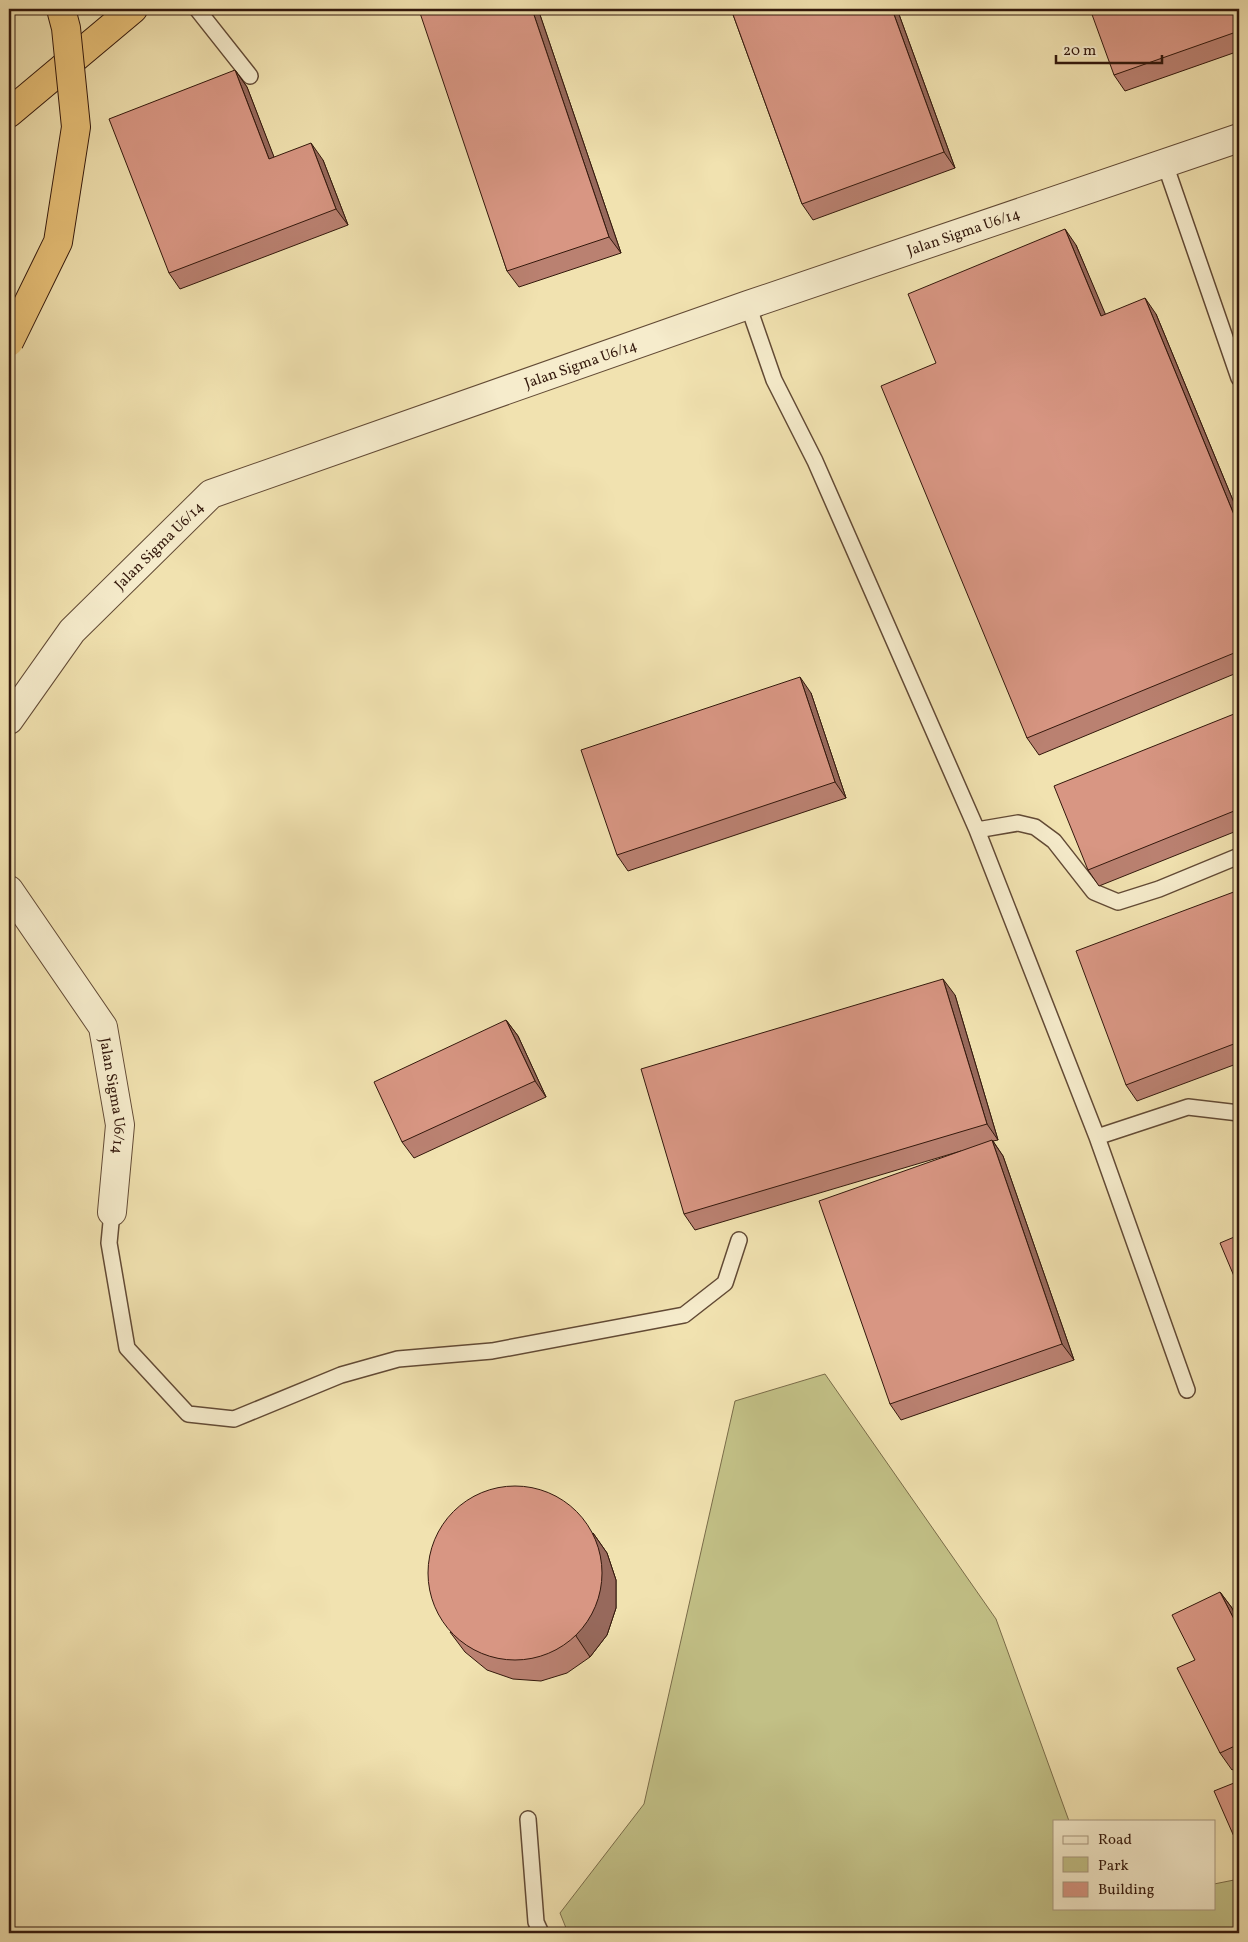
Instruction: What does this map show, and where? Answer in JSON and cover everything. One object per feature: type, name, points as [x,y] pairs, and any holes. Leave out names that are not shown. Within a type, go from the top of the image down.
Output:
[{"type":"highway","points":[[9,342],[58,242],[76,127],[66,28],[61,9]]},
{"type":"highway","points":[[9,113],[134,9]]},
{"type":"street","name":"Jalan Sigma U6/14","points":[[9,720],[72,631],[211,494],[748,305],[1239,138]]},
{"type":"street","name":"Jalan Sigma U6/14","points":[[9,890],[103,1027],[120,1125],[112,1212]]},
{"type":"lane","points":[[197,9],[250,76]]},
{"type":"lane","points":[[1165,164],[1239,378]]},
{"type":"lane","points":[[748,305],[774,380],[815,461],[977,830],[1097,1137],[1187,1390]]},
{"type":"lane","points":[[977,830],[1018,822],[1035,827],[1054,841],[1094,892],[1118,902],[1159,889],[1239,856]]},
{"type":"lane","points":[[1097,1137],[1188,1107],[1239,1113]]},
{"type":"lane","points":[[112,1212],[108,1243],[127,1348],[188,1414],[234,1419],[341,1375],[398,1359],[492,1351],[684,1315],[725,1283],[739,1240]]},
{"type":"lane","points":[[528,1819],[536,1922],[541,1933]]},
{"type":"green space","points":[[825,1374],[996,1619],[1069,1820],[1053,1820],[1053,1910],[1216,1910],[1216,1884],[1239,1879],[1239,1933],[568,1933],[560,1913],[644,1804],[735,1401]]},
{"type":"building","points":[[532,9],[609,237],[507,271],[419,10]]},
{"type":"building","points":[[731,9],[892,9],[944,152],[802,204]]},
{"type":"building","points":[[1090,9],[1239,9],[1239,31],[1114,75]]},
{"type":"building","points":[[235,70],[269,159],[311,143],[336,209],[169,273],[109,119]]},
{"type":"building","points":[[1065,229],[1101,316],[1145,298],[1239,527],[1239,651],[1027,738],[881,386],[936,363],[908,294]]},
{"type":"building","points":[[800,677],[835,782],[617,855],[581,750]]},
{"type":"building","points":[[1239,712],[1239,809],[1088,870],[1054,786]]},
{"type":"building","points":[[1239,890],[1239,1042],[1126,1085],[1076,951]]},
{"type":"building","points":[[943,979],[987,1124],[684,1214],[641,1069]]},
{"type":"building","points":[[506,1020],[535,1081],[402,1142],[374,1082]]},
{"type":"building","points":[[992,1140],[1062,1344],[890,1404],[819,1201]]},
{"type":"building","points":[[1239,1235],[1239,1288],[1220,1243]]},
{"type":"building","points":[[515,1486],[532,1488],[556,1496],[582,1518],[592,1532],[598,1548],[602,1573],[600,1590],[592,1614],[570,1640],[556,1650],[540,1656],[515,1660],[498,1658],[474,1650],[448,1628],[438,1614],[432,1598],[428,1573],[430,1556],[438,1532],[460,1506],[474,1496],[490,1490]]},
{"type":"building","points":[[1220,1592],[1239,1629],[1239,1744],[1220,1753],[1177,1668],[1195,1660],[1172,1615]]},
{"type":"building","points":[[1239,1781],[1239,1848],[1214,1791]]}]
